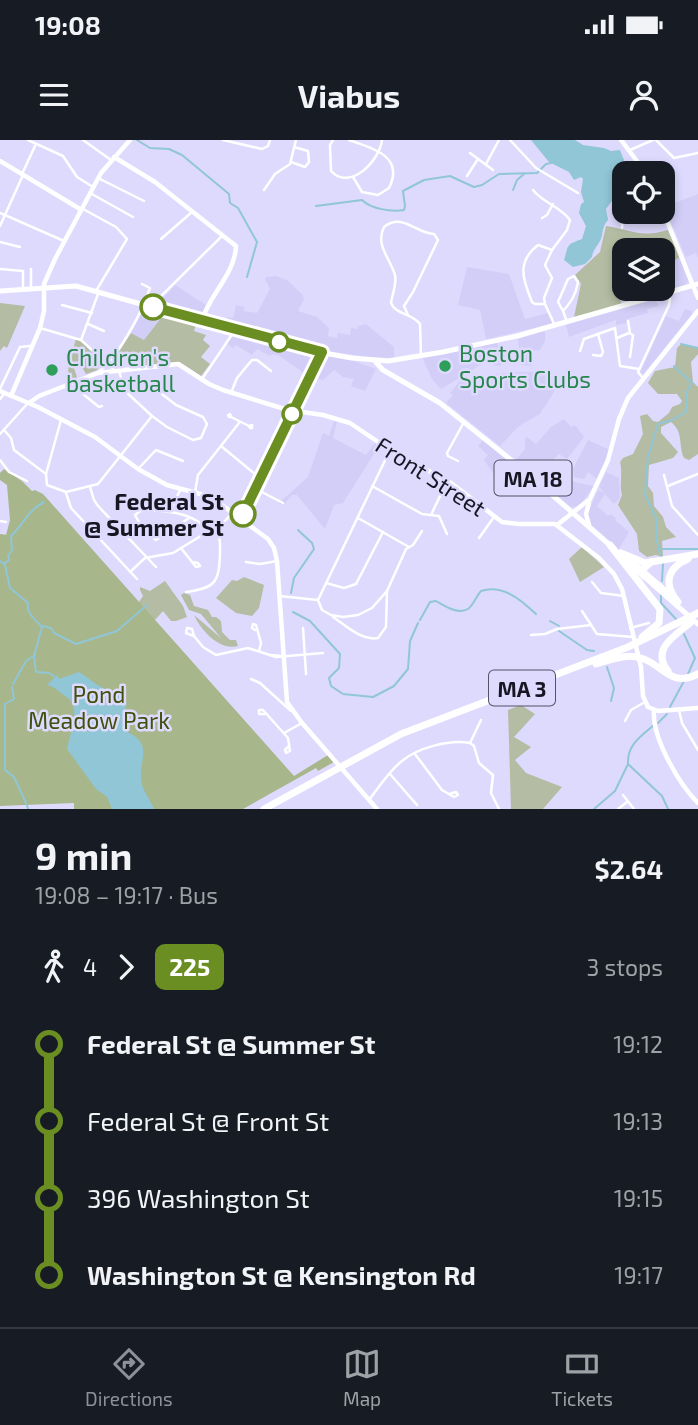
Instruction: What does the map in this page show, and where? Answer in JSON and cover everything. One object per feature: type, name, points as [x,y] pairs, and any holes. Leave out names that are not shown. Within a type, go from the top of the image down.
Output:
[{"type":"highway","points":[[595,662],[648,633],[655,628],[661,617],[657,604],[610,545]]},
{"type":"highway","points":[[621,552],[640,562],[698,555]]},
{"type":"highway","points":[[678,602],[669,590],[669,575],[678,564],[698,555]]},
{"type":"highway","points":[[643,573],[652,562]]},
{"type":"highway","name":"MA 3","points":[[347,765],[411,735],[577,672],[673,626],[698,611]]},
{"type":"highway","points":[[696,621],[666,642],[662,660],[666,669],[676,676],[698,672]]},
{"type":"highway","name":"MA 3","points":[[264,809],[411,730],[643,646],[696,621]]},
{"type":"highway","points":[[595,662],[634,656],[676,678],[688,678],[698,672]]},
{"type":"highway","name":"MA 3","points":[[274,809],[336,771]]},
{"type":"main road","points":[[0,290],[74,286],[322,352],[374,360],[421,356],[463,348],[555,326],[695,285]]},
{"type":"main road","points":[[352,358],[380,369]]},
{"type":"main road","points":[[374,360],[380,369]]},
{"type":"main road","name":"MA 18","points":[[380,369],[432,397],[464,422],[678,602],[696,621]]},
{"type":"main road","name":"MA 18","points":[[610,545],[687,612]]},
{"type":"street","points":[[83,140],[155,182],[234,244],[236,250],[225,279],[208,302],[202,320]]},
{"type":"street","points":[[11,396],[34,346],[43,315],[44,287],[64,241],[98,178],[112,158],[130,140]]},
{"type":"street","points":[[223,140],[262,149],[268,146],[270,140]]},
{"type":"street","points":[[264,190],[275,174],[291,162],[296,140]]},
{"type":"street","points":[[333,140],[330,145],[331,171],[336,177],[353,177],[367,168],[379,151],[382,140]]},
{"type":"street","points":[[349,140],[379,151],[389,159],[393,168],[393,180],[387,191],[378,195],[358,188],[353,177]]},
{"type":"street","points":[[486,164],[499,140]]},
{"type":"street","points":[[510,140],[539,171],[578,193]]},
{"type":"street","points":[[621,140],[638,161]]},
{"type":"street","points":[[630,150],[654,140],[674,158],[698,153]]},
{"type":"street","points":[[30,141],[63,156],[77,177],[93,187]]},
{"type":"street","points":[[0,226],[36,145]]},
{"type":"street","points":[[291,162],[304,167],[309,162],[309,152],[294,147]]},
{"type":"street","points":[[470,153],[493,170]]},
{"type":"street","points":[[467,176],[478,159]]},
{"type":"street","points":[[0,161],[118,228],[127,239],[97,291],[81,340]]},
{"type":"street","points":[[98,178],[144,201]]},
{"type":"street","points":[[533,190],[568,216],[569,225],[545,265],[552,276],[544,299],[555,326]]},
{"type":"street","points":[[89,193],[133,217]]},
{"type":"street","points":[[542,218],[553,204]]},
{"type":"street","points":[[161,239],[192,212]]},
{"type":"street","points":[[0,213],[64,241]]},
{"type":"street","points":[[408,315],[404,306],[439,240],[435,234],[428,234],[403,222],[394,221],[382,230],[382,247],[395,276],[391,305],[396,310],[417,320],[421,326],[421,356]]},
{"type":"street","points":[[622,224],[622,228]]},
{"type":"street","points":[[669,224],[698,298]]},
{"type":"street","points":[[151,306],[222,236]]},
{"type":"street","points":[[0,243],[20,247]]},
{"type":"street","points":[[545,304],[532,302],[522,271],[536,246],[552,250]]},
{"type":"street","points":[[0,269],[23,271],[23,289]]},
{"type":"street","points":[[31,269],[31,288]]},
{"type":"street","points":[[563,311],[575,293],[578,282],[574,276],[568,279],[558,302],[567,322]]},
{"type":"street","points":[[142,284],[150,288],[143,304]]},
{"type":"street","points":[[643,378],[639,375],[639,369],[670,301]]},
{"type":"street","name":"Front Street","points":[[96,374],[106,364],[143,304]]},
{"type":"street","points":[[62,305],[92,313]]},
{"type":"street","points":[[591,528],[586,514],[610,456],[622,410],[643,378],[698,311]]},
{"type":"street","points":[[628,321],[630,333],[634,338],[630,357]]},
{"type":"street","points":[[88,324],[104,331]]},
{"type":"street","points":[[40,328],[81,340],[116,370],[124,390],[152,416],[193,440],[201,438],[207,424],[203,417],[176,405],[148,383],[121,380]]},
{"type":"street","points":[[580,351],[583,339],[615,328],[620,366],[639,369]]},
{"type":"street","points":[[202,379],[235,329]]},
{"type":"street","points":[[617,338],[630,333]]},
{"type":"street","points":[[598,334],[603,350],[600,363]]},
{"type":"street","points":[[0,399],[20,347],[34,346]]},
{"type":"street","points":[[241,518],[322,352]]},
{"type":"street","points":[[593,355],[601,356]]},
{"type":"street","points":[[230,393],[237,378],[252,359],[271,371]]},
{"type":"street","name":"Front Street","points":[[29,403],[35,398],[96,374],[178,364],[230,393],[293,411],[347,421],[390,450],[451,483],[494,517],[509,524],[558,525]]},
{"type":"street","points":[[124,390],[128,381]]},
{"type":"street","points":[[76,382],[83,394],[99,407],[102,406]]},
{"type":"street","points":[[2,391],[95,437],[138,469],[166,485],[211,497],[268,538],[278,561],[285,692],[293,713]]},
{"type":"street","points":[[0,434],[29,403]]},
{"type":"street","points":[[61,420],[46,474],[47,485],[66,492],[100,482],[152,416]]},
{"type":"street","points":[[231,417],[249,426]]},
{"type":"street","points":[[458,461],[447,454],[464,422]]},
{"type":"street","points":[[195,492],[196,478],[239,423]]},
{"type":"street","points":[[4,430],[11,438],[14,450],[46,474]]},
{"type":"street","points":[[221,446],[261,479]]},
{"type":"street","points":[[138,469],[156,450],[183,461]]},
{"type":"street","points":[[387,591],[386,629],[378,638],[368,639],[344,624],[320,608],[318,600],[390,450]]},
{"type":"street","points":[[0,460],[9,472],[27,481]]},
{"type":"street","points":[[667,486],[698,474]]},
{"type":"street","points":[[664,475],[672,506],[698,535]]},
{"type":"street","points":[[372,486],[425,515],[440,517],[447,534]]},
{"type":"street","points":[[90,487],[94,500],[156,568]]},
{"type":"street","points":[[256,489],[283,503]]},
{"type":"street","points":[[172,510],[180,490]]},
{"type":"street","points":[[66,492],[71,508],[137,579]]},
{"type":"street","points":[[431,515],[441,494]]},
{"type":"street","points":[[590,499],[558,525],[608,566],[618,579],[639,659],[645,702],[654,711],[674,773],[698,803]]},
{"type":"street","points":[[189,518],[158,539],[144,528],[135,515],[140,511],[172,510],[189,518],[205,527],[208,533]]},
{"type":"street","points":[[130,572],[147,558],[167,555],[216,531],[233,512]]},
{"type":"street","points":[[479,538],[494,517]]},
{"type":"street","points":[[358,518],[409,547]]},
{"type":"street","points":[[0,521],[6,522]]},
{"type":"street","points":[[186,592],[204,589],[218,576],[221,566],[220,541],[216,531]]},
{"type":"street","points":[[331,615],[347,617],[362,613],[380,601],[406,549],[415,544],[422,531]]},
{"type":"street","points":[[326,583],[344,588],[356,584],[383,532]]},
{"type":"street","points":[[181,548],[192,562]]},
{"type":"street","points":[[246,562],[253,564],[278,561]]},
{"type":"street","points":[[592,582],[601,593],[624,596]]},
{"type":"street","points":[[279,596],[318,600]]},
{"type":"street","points":[[380,601],[387,604]]},
{"type":"street","points":[[582,611],[596,633],[633,638]]},
{"type":"street","points":[[344,624],[347,617]]},
{"type":"street","points":[[631,628],[649,624]]},
{"type":"street","points":[[531,635],[591,625]]},
{"type":"street","points":[[303,628],[306,674]]},
{"type":"street","points":[[256,630],[261,642],[259,651]]},
{"type":"street","points":[[194,636],[205,649],[214,654],[248,648],[276,657],[323,653]]},
{"type":"street","points":[[251,679],[260,683],[293,713],[377,809]]},
{"type":"street","points":[[280,702],[285,692]]},
{"type":"street","points":[[625,721],[631,710],[645,702]]},
{"type":"street","points":[[654,711],[698,708]]},
{"type":"street","points":[[679,710],[698,750]]},
{"type":"street","points":[[267,714],[289,740],[289,746]]},
{"type":"street","points":[[470,743],[481,720]]},
{"type":"street","points":[[284,733],[302,723]]},
{"type":"street","points":[[692,740],[698,737]]},
{"type":"street","points":[[369,800],[400,762],[415,754],[456,741],[474,746],[479,763],[492,774],[491,793],[499,809]]},
{"type":"street","points":[[415,754],[430,772],[435,783],[449,794]]},
{"type":"street","points":[[390,774],[417,805]]},
{"type":"street","points":[[623,796],[634,809]]},
{"type":"street","points":[[618,809],[627,802]]},
{"type":"shaded area","points":[[531,140],[575,140],[583,145],[611,151],[620,150],[624,160],[612,161],[612,201],[606,209],[608,220],[592,257],[585,264],[573,267],[564,260],[568,246],[582,239],[586,226],[579,213],[584,202],[581,192],[583,179],[581,177],[574,180],[569,172],[549,162]]},
{"type":"shaded area","points":[[698,194],[698,258],[696,253],[686,257],[671,224],[675,224],[675,203]]},
{"type":"shaded area","points":[[606,226],[643,233],[668,230],[672,238],[612,238],[612,301],[621,301],[622,305],[574,317],[581,284],[575,275],[600,252]]},
{"type":"shaded area","points":[[675,246],[680,257],[675,260]]},
{"type":"shaded area","points":[[680,257],[688,280],[686,285],[675,289],[675,260]]},
{"type":"shaded area","points":[[467,267],[509,274],[525,319],[548,313],[553,324],[486,339],[480,310],[458,305]]},
{"type":"shaded area","points":[[276,276],[287,280],[302,294],[304,299],[298,311],[317,317],[329,328],[328,336],[337,338],[338,333],[350,335],[351,328],[357,329],[358,326],[366,324],[394,347],[394,358],[314,349],[225,324],[227,317],[233,318],[236,305],[244,307],[244,311],[257,313],[270,289],[266,277]]},
{"type":"shaded area","points":[[175,285],[206,305],[201,318],[157,305]]},
{"type":"shaded area","points":[[649,301],[657,301],[658,306],[647,309],[648,313],[627,319],[626,323],[616,325],[616,320],[569,337],[566,325]]},
{"type":"shaded area","points":[[0,303],[25,306],[7,348],[4,346],[0,351]]},
{"type":"shaded area","points":[[145,307],[165,313],[144,340],[131,333]]},
{"type":"shaded area","points":[[685,309],[692,311],[692,314],[643,374],[640,373],[666,316],[679,321]]},
{"type":"shaded area","points":[[165,313],[197,321],[194,331],[206,335],[203,340],[210,346],[201,357],[210,364],[201,376],[180,362],[136,366],[135,357],[118,353],[131,333],[144,340]]},
{"type":"shaded area","points":[[545,331],[545,341],[540,350],[532,351],[532,366],[521,365],[518,339]]},
{"type":"shaded area","points":[[235,332],[316,354],[317,357],[308,376],[278,355],[270,356],[257,349],[252,355],[236,345],[233,348],[227,344]]},
{"type":"shaded area","points":[[76,339],[102,362],[97,370],[86,374],[79,362],[72,362],[77,377],[70,381],[69,365]]},
{"type":"shaded area","points":[[497,342],[502,365],[496,366],[487,361],[441,389],[432,379],[423,358]]},
{"type":"shaded area","points":[[681,344],[698,347],[698,354],[691,362],[693,382],[698,387],[698,454],[689,460],[684,458],[678,430],[671,422],[661,427],[661,433],[678,452],[673,458],[649,465],[648,486],[653,493],[654,506],[663,517],[666,527],[676,537],[662,541],[663,557],[647,557],[639,551],[637,534],[618,505],[622,495],[620,462],[633,454],[643,434],[640,416],[647,414],[653,421],[658,422],[682,401],[677,394],[658,394],[648,383],[655,371],[675,367],[677,348]]},
{"type":"shaded area","points":[[323,355],[354,361],[376,369],[365,391],[351,386],[354,379],[343,377],[334,370],[323,380],[311,377]]},
{"type":"shaded area","points":[[540,372],[559,384],[540,414],[519,426],[500,446],[446,403],[453,395],[450,393],[463,377],[478,390],[493,374]]},
{"type":"shaded area","points":[[564,419],[571,427],[575,425],[584,437],[567,459],[559,454],[536,478],[516,460],[525,449],[525,439],[527,437],[536,444],[551,427]]},
{"type":"shaded area","points":[[334,421],[337,422],[333,438],[366,455],[375,443],[379,446],[343,503],[334,505],[325,529],[297,495],[292,495],[283,505],[279,503],[308,477],[323,433],[329,436]]},
{"type":"shaded area","points":[[483,440],[538,486],[530,495],[518,493],[508,484],[512,479],[506,474],[503,481],[499,482],[484,460],[488,455],[478,446]]},
{"type":"shaded area","points":[[588,440],[610,450],[597,479],[588,472],[584,479],[574,477],[573,469]]},
{"type":"shaded area","points":[[560,469],[566,474],[565,480],[594,486],[579,506],[571,507],[543,484]]},
{"type":"shaded area","points":[[606,472],[619,478],[620,498],[614,504],[605,494],[597,506],[608,516],[611,514],[616,518],[629,532],[619,549],[592,525],[587,514],[598,490],[604,493],[599,487]]},
{"type":"shaded area","points":[[0,534],[136,606],[143,596],[140,587],[150,591],[165,581],[183,606],[187,617],[171,621],[163,611],[156,619],[3,673]]},
{"type":"shaded area","points":[[582,547],[604,567],[580,582],[569,559]]},
{"type":"shaded area","points":[[244,577],[264,585],[259,608],[252,616],[236,613],[216,598],[232,580],[237,581]]},
{"type":"shaded area","points":[[181,595],[190,595],[194,606],[208,610],[212,617],[221,621],[222,632],[230,640],[236,640],[238,646],[224,645],[206,633],[194,615],[221,638],[201,614],[189,610]]},
{"type":"shaded area","points":[[79,672],[103,688],[120,691],[124,696],[126,726],[143,747],[141,782],[154,809],[112,809],[107,797],[96,789],[67,749],[74,717],[73,705],[55,688],[47,685],[57,675],[59,679]]},
{"type":"shaded area","points":[[521,705],[535,714],[514,737],[531,747],[515,760],[526,773],[562,787],[543,809],[511,809],[508,710]]},
{"type":"green space","name":"Pond Meadow Park","points":[[4,469],[32,491],[43,494],[294,776],[328,755],[334,762],[318,771],[316,768],[243,809],[74,809],[74,803],[0,806],[0,534],[6,535],[10,520],[7,485],[0,480],[0,473]]},
{"type":"waterway","points":[[137,140],[150,148],[169,149],[182,155],[229,194],[230,203],[238,208],[257,242],[247,277]]},
{"type":"waterway","points":[[316,206],[362,200],[382,209],[404,210],[403,191],[424,180],[450,176],[474,187],[499,174],[537,173],[551,163]]},
{"type":"waterway","points":[[513,190],[517,180],[524,174]]},
{"type":"waterway","points":[[681,344],[698,348]]},
{"type":"waterway","points":[[661,557],[656,539],[657,520],[645,495],[648,457],[658,424],[687,411],[687,391],[692,383],[674,366]]},
{"type":"waterway","points":[[5,563],[12,550],[11,536],[34,509],[44,502]]},
{"type":"waterway","points":[[291,593],[294,578],[314,549],[312,543],[298,530]]},
{"type":"waterway","points":[[661,549],[698,549]]},
{"type":"waterway","points":[[0,561],[5,565],[10,588],[28,603],[30,613],[42,627],[34,656],[36,672],[54,676]]},
{"type":"waterway","points":[[662,581],[663,564]]},
{"type":"waterway","points":[[420,620],[430,602],[436,601],[452,609],[464,611],[470,608],[481,591],[489,589],[511,595],[536,614]]},
{"type":"waterway","points":[[661,595],[661,603],[676,619]]},
{"type":"waterway","points":[[43,626],[76,644],[117,631],[147,605]]},
{"type":"waterway","points":[[293,612],[310,621],[340,654],[339,668],[329,678],[331,686],[343,694],[373,697],[394,686],[408,669],[410,641],[418,623]]},
{"type":"waterway","points":[[550,621],[559,626]]},
{"type":"waterway","points":[[559,631],[587,650],[594,651]]},
{"type":"waterway","points":[[684,634],[695,658],[688,674]]},
{"type":"waterway","points":[[13,684],[26,661],[35,655]]},
{"type":"waterway","points":[[607,667],[614,688],[611,701]]},
{"type":"waterway","points":[[670,707],[684,681]]},
{"type":"waterway","points":[[12,687],[14,699],[5,704],[5,770],[14,777],[26,803]]},
{"type":"waterway","points":[[658,723],[667,714]]},
{"type":"waterway","points":[[654,725],[632,746],[628,764],[662,796],[668,809]]},
{"type":"waterway","points":[[594,809],[615,791],[628,764]]},
{"type":"waterway","points":[[27,805],[28,809]]},
{"type":"bus line","name":"225","points":[[153,307],[322,352],[243,514]]},
{"type":"place","name":"Boston Sports Clubs","points":[[445,366]]},
{"type":"place","name":"Children's basketball","points":[[52,370]]},
{"type":"place","name":"Federal St @ Summer St","points":[[243,514]]}]
